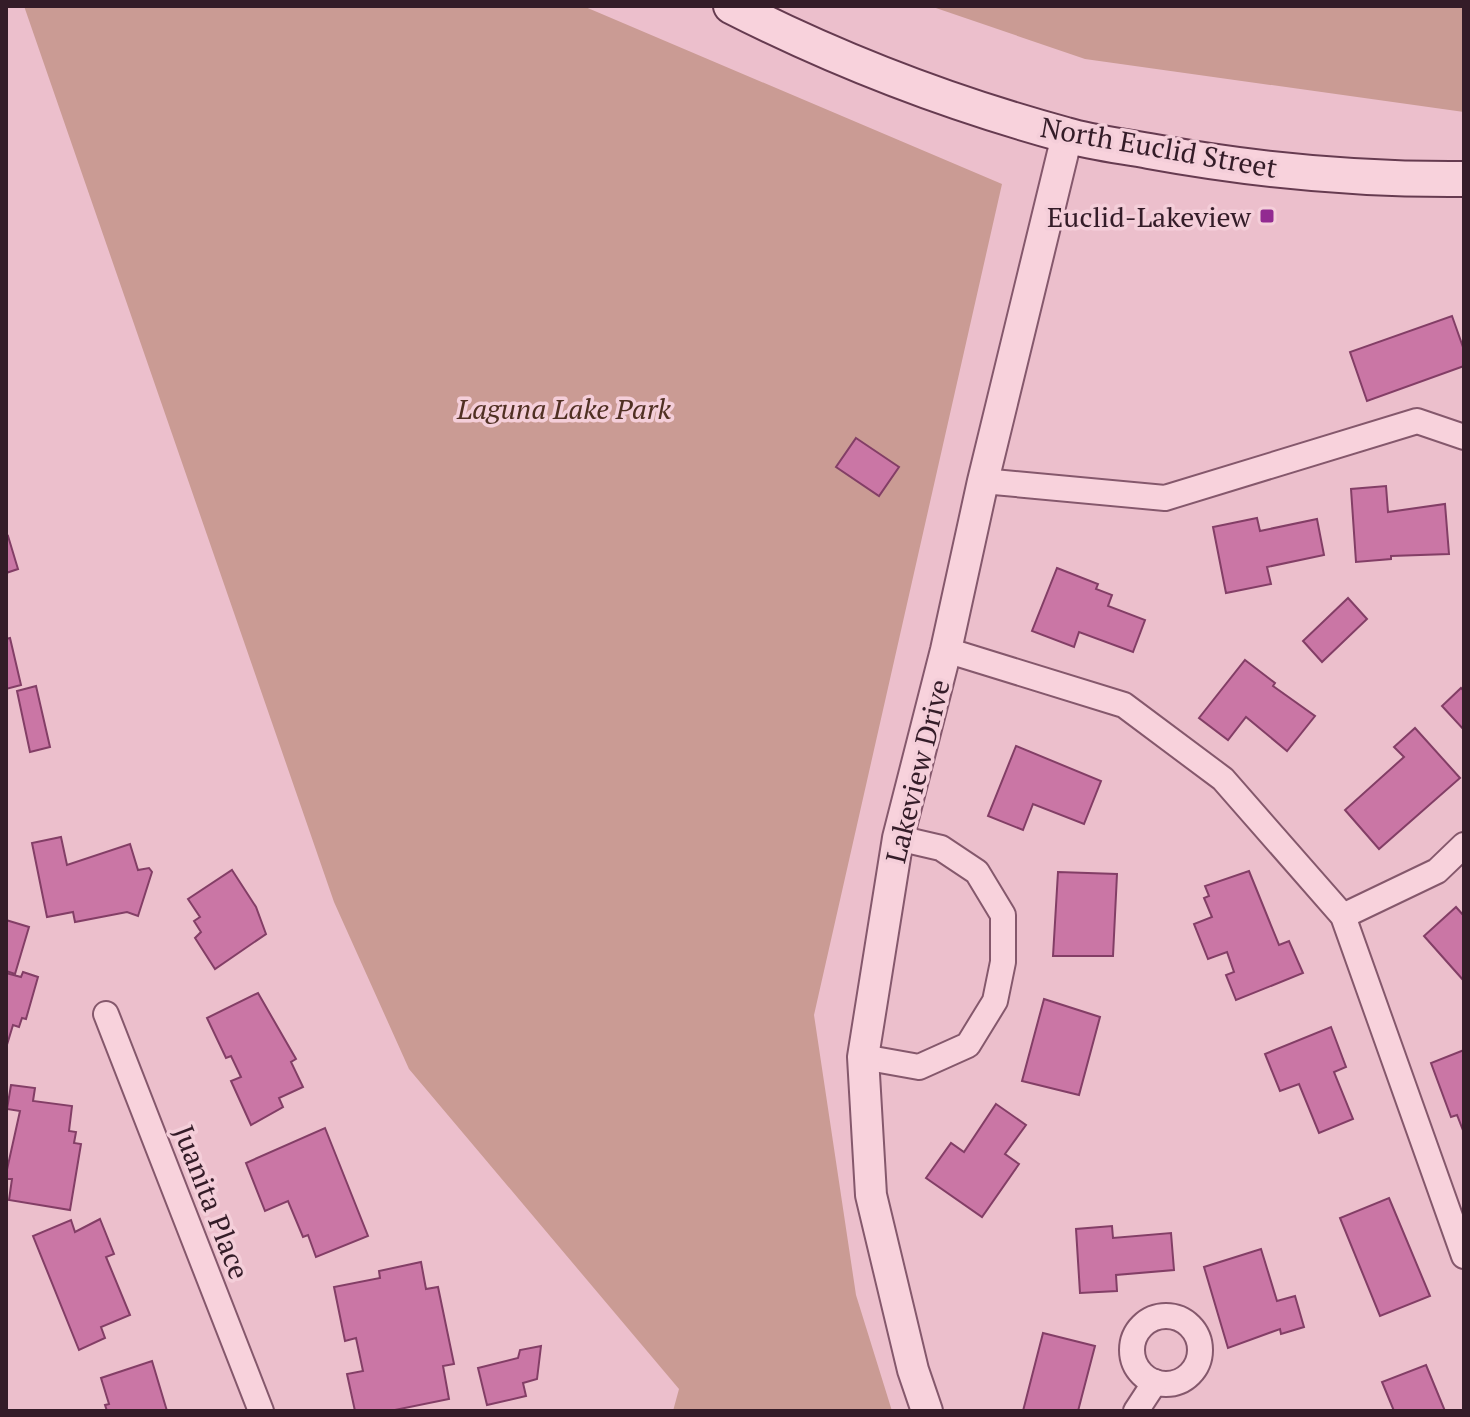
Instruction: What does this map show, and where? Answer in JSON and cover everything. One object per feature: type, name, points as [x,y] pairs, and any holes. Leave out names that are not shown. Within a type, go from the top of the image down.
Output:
[{"type":"main road","name":"North Euclid Street","points":[[731,6],[779,30],[894,78],[1067,136],[1186,158],[1308,173],[1404,180],[1464,179]]},
{"type":"street","name":"Lakeview Drive","points":[[927,1411],[913,1370],[871,1195],[863,1057],[898,838],[946,650],[983,481],[1067,136]]},
{"type":"street","points":[[983,481],[1165,498],[1417,421],[1464,437]]},
{"type":"street","points":[[946,650],[1124,705],[1223,779],[1343,916],[1464,1256]]},
{"type":"street","points":[[863,1057],[919,1067],[968,1045],[995,1001],[1003,962],[1003,915],[977,872],[941,848],[898,838]]},
{"type":"street","points":[[1343,916],[1437,871],[1464,845]]},
{"type":"street","name":"Juanita Place","points":[[106,1014],[261,1411]]},
{"type":"street","points":[[1136,1411],[1155,1382]]},
{"type":"green space","name":"Laguna Lake Park","points":[[24,6],[583,6],[1002,184],[814,1015],[856,1295],[892,1411],[673,1411],[679,1389],[409,1069],[334,902]]},
{"type":"green space","points":[[930,6],[1464,6],[1464,112],[1085,59]]},
{"type":"building","points":[[1452,316],[1464,350],[1464,366],[1367,401],[1350,352]]},
{"type":"building","points":[[856,438],[899,467],[879,496],[836,467]]},
{"type":"building","points":[[1386,486],[1388,512],[1445,504],[1449,554],[1391,556],[1391,559],[1356,562],[1351,489]]},
{"type":"building","points":[[1257,518],[1260,531],[1317,519],[1324,555],[1267,567],[1271,584],[1226,593],[1213,527]]},
{"type":"building","points":[[6,537],[18,569],[6,573]]},
{"type":"building","points":[[1057,568],[1098,584],[1096,589],[1112,595],[1108,606],[1145,620],[1133,652],[1079,632],[1074,647],[1032,631]]},
{"type":"building","points":[[1348,598],[1367,619],[1322,662],[1303,641]]},
{"type":"building","points":[[10,638],[21,685],[6,689],[6,639]]},
{"type":"building","points":[[1245,660],[1275,683],[1273,686],[1315,716],[1287,751],[1246,717],[1228,740],[1199,718]]},
{"type":"building","points":[[36,686],[50,747],[30,752],[17,691]]},
{"type":"building","points":[[1461,688],[1464,691],[1464,730],[1442,706]]},
{"type":"building","points":[[1415,728],[1460,778],[1379,849],[1345,810],[1404,757],[1394,747]]},
{"type":"building","points":[[1016,746],[1101,781],[1084,824],[1033,804],[1023,830],[988,816]]},
{"type":"building","points":[[61,837],[67,865],[130,844],[138,870],[149,868],[152,872],[138,916],[127,912],[75,922],[73,912],[47,917],[32,843]]},
{"type":"building","points":[[232,870],[256,907],[266,934],[215,969],[195,938],[201,932],[194,921],[200,917],[188,899]]},
{"type":"building","points":[[1249,871],[1279,945],[1289,941],[1303,973],[1236,1000],[1226,975],[1234,972],[1227,952],[1208,959],[1194,924],[1212,917],[1204,898],[1209,896],[1205,886]]},
{"type":"building","points":[[1058,872],[1117,874],[1113,956],[1053,956]]},
{"type":"building","points":[[1456,907],[1464,916],[1464,981],[1424,936]]},
{"type":"building","points":[[6,920],[29,927],[15,974],[6,971]]},
{"type":"building","points":[[23,972],[38,977],[26,1019],[22,1018],[19,1027],[13,1025],[6,1048],[6,973],[21,977]]},
{"type":"building","points":[[258,993],[296,1059],[291,1062],[303,1087],[279,1098],[283,1107],[251,1125],[231,1081],[241,1077],[231,1056],[226,1058],[207,1018]]},
{"type":"building","points":[[1044,999],[1100,1017],[1079,1095],[1022,1081]]},
{"type":"building","points":[[1331,1027],[1346,1067],[1334,1072],[1353,1119],[1319,1133],[1299,1084],[1280,1091],[1265,1054]]},
{"type":"building","points":[[1464,1050],[1464,1133],[1457,1115],[1451,1117],[1431,1063]]},
{"type":"building","points":[[11,1085],[35,1088],[33,1101],[72,1106],[69,1131],[76,1132],[74,1143],[81,1144],[70,1210],[9,1200],[12,1179],[6,1179],[6,1174],[20,1111],[7,1109]]},
{"type":"building","points":[[996,1104],[1026,1125],[1005,1154],[1019,1164],[982,1217],[926,1178],[951,1143],[964,1152]]},
{"type":"building","points":[[325,1128],[368,1236],[316,1257],[308,1235],[303,1237],[288,1201],[265,1211],[246,1163]]},
{"type":"building","points":[[1389,1198],[1430,1296],[1380,1316],[1340,1218]]},
{"type":"building","points":[[100,1219],[114,1254],[106,1257],[130,1315],[101,1327],[105,1338],[79,1350],[33,1236],[71,1220],[75,1232]]},
{"type":"building","points":[[1112,1226],[1113,1238],[1171,1233],[1174,1270],[1116,1275],[1117,1291],[1080,1293],[1076,1229]]},
{"type":"building","points":[[1261,1249],[1277,1301],[1295,1296],[1304,1327],[1281,1334],[1280,1329],[1228,1348],[1204,1267]]},
{"type":"building","points":[[421,1262],[426,1289],[438,1287],[454,1364],[443,1366],[449,1399],[390,1411],[355,1411],[347,1374],[363,1371],[356,1338],[345,1341],[334,1287],[380,1278],[379,1271]]},
{"type":"building","points":[[1043,1333],[1095,1346],[1078,1411],[1023,1411]]},
{"type":"building","points":[[541,1346],[537,1379],[523,1383],[526,1396],[487,1405],[478,1368],[518,1358],[520,1350]]},
{"type":"building","points":[[152,1361],[167,1411],[107,1411],[105,1405],[109,1404],[101,1378]]},
{"type":"building","points":[[1426,1365],[1445,1411],[1394,1411],[1382,1382]]},
{"type":"place","name":"Euclid-Lakeview","points":[[1267,216]]}]
